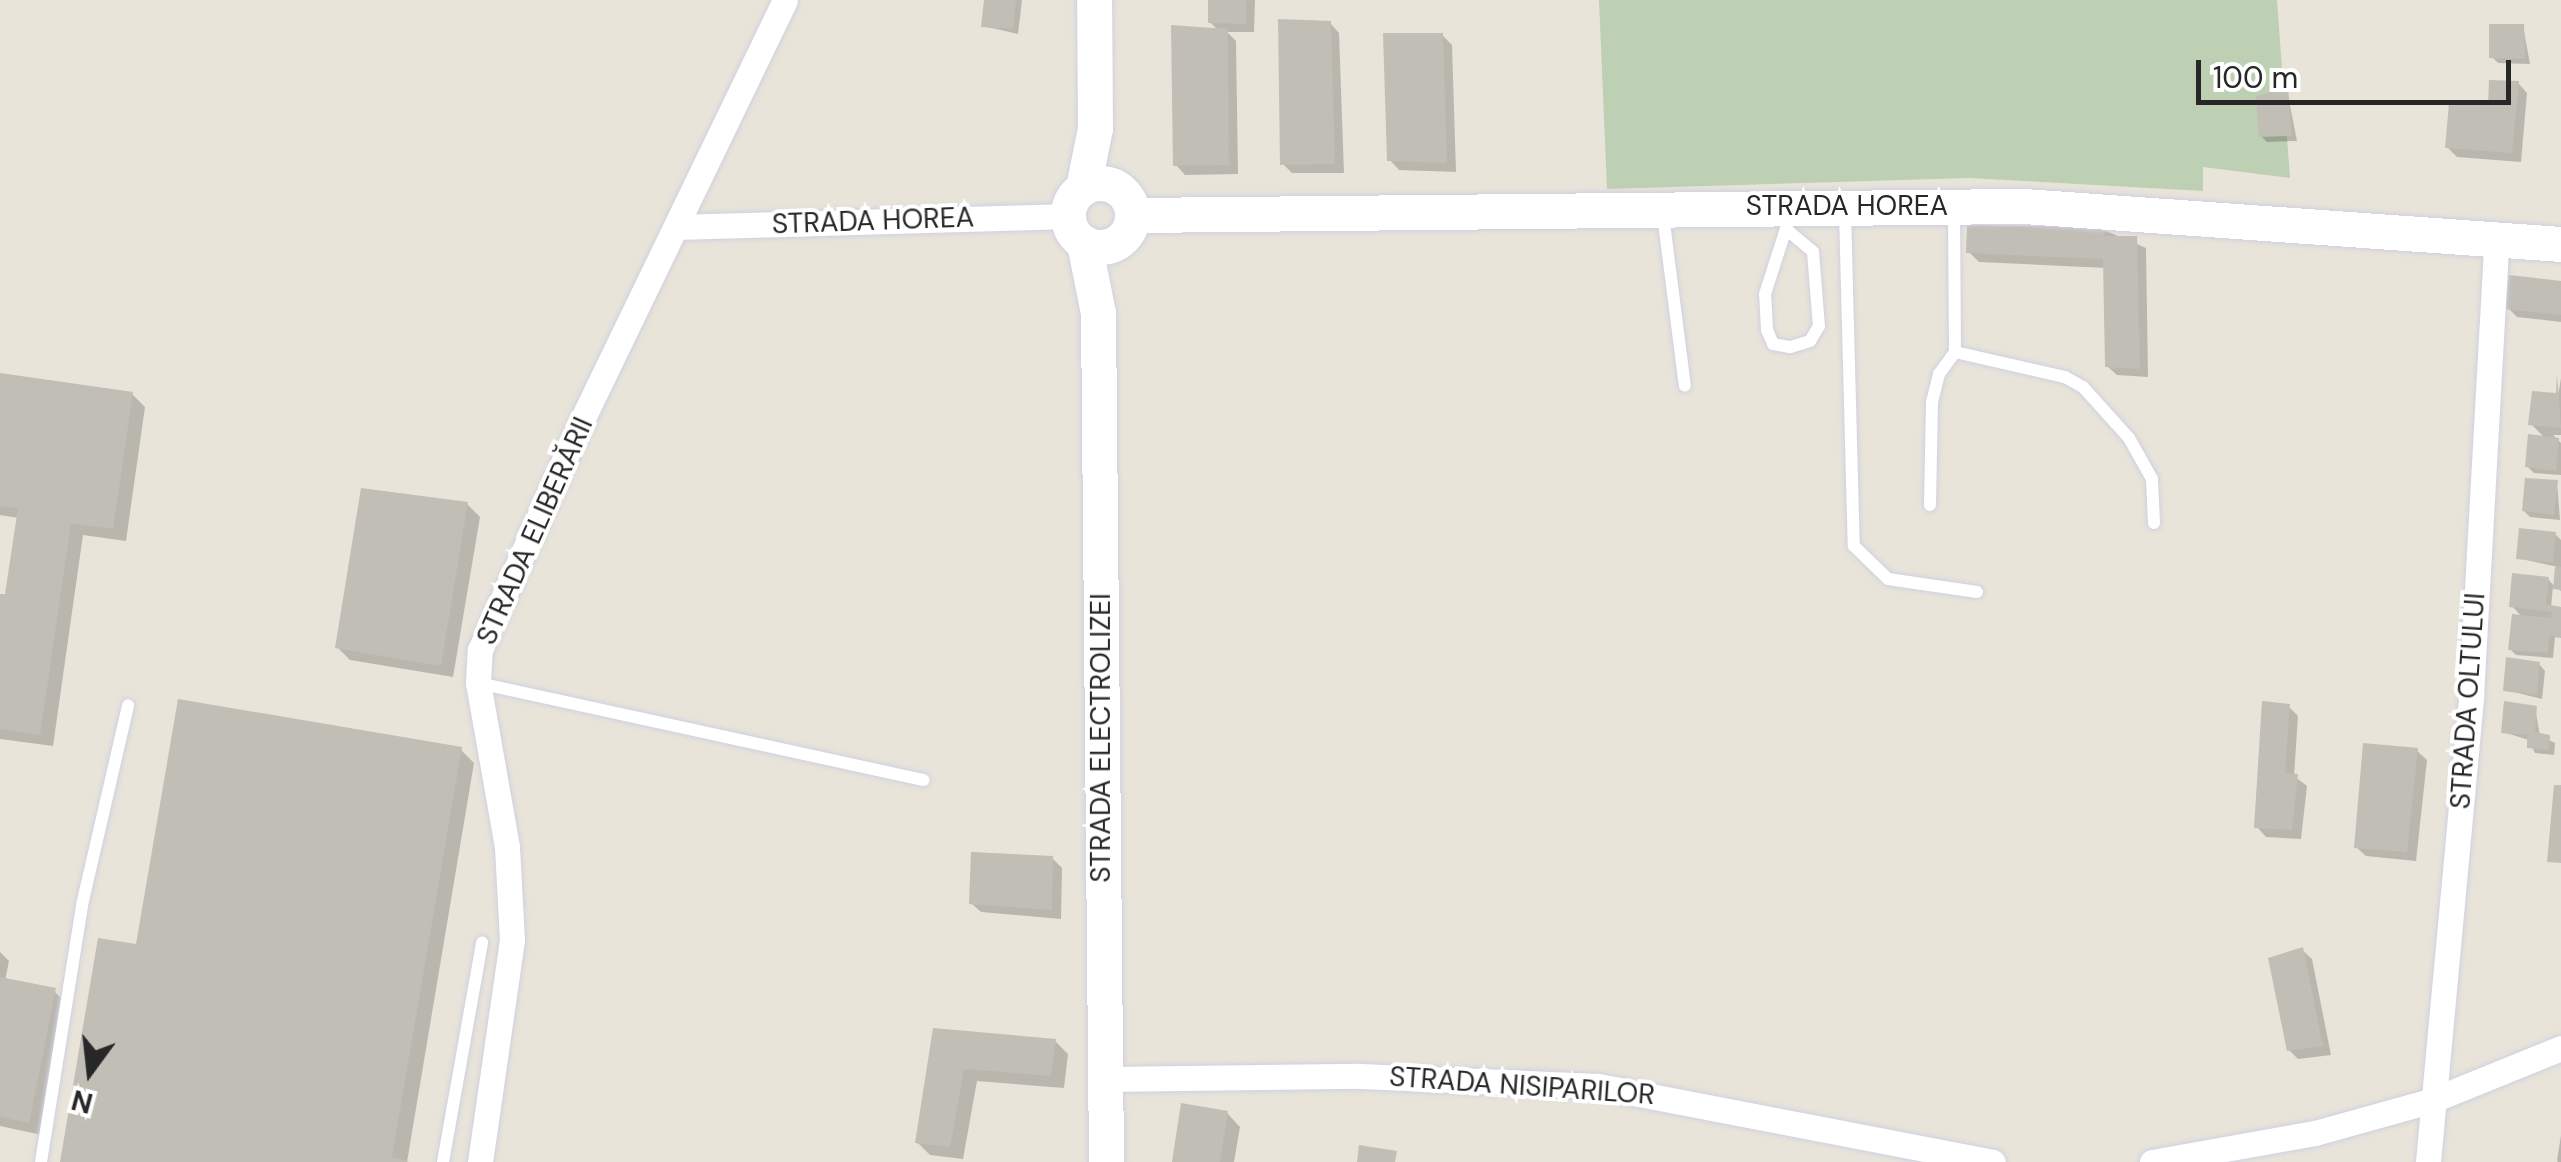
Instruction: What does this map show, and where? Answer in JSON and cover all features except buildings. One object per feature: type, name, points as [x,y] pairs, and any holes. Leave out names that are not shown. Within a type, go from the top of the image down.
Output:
[{"type":"street","name":"STRADA ELIBERĂRII","points":[[480,1162],[512,940],[508,847],[478,683],[480,650],[785,0]]},
{"type":"street","name":"STRADA ELECTROLIZEI","points":[[1094,0],[1106,1162]]},
{"type":"street","name":"STRADA HOREA","points":[[678,227],[1662,207],[1789,218],[1844,206],[1954,206],[2561,244]]},
{"type":"street","name":"STRADA OLTULUI","points":[[2428,1162],[2470,696],[2498,238]]},
{"type":"street","points":[[2152,1162],[2254,1148],[2433,1100],[2561,1048]]},
{"type":"street","name":"STRADA NISIPARILOR","points":[[1104,1079],[1360,1076],[1598,1086],[1993,1162]]},
{"type":"lane","points":[[1844,206],[1854,546],[1888,579],[1977,592]]},
{"type":"lane","points":[[1930,506],[1932,402],[1939,374],[1955,352],[1954,206]]},
{"type":"lane","points":[[1662,207],[1685,386]]},
{"type":"lane","points":[[1789,218],[1813,252],[1818,326],[1810,341],[1790,347],[1773,344],[1767,330],[1765,294],[1789,218]]},
{"type":"lane","points":[[1955,352],[2065,377],[2082,387],[2128,438],[2152,478],[2154,523]]},
{"type":"lane","points":[[478,683],[924,780]]},
{"type":"lane","points":[[41,1162],[82,905],[128,704]]},
{"type":"lane","points":[[442,1162],[482,942]]},
{"type":"green space","points":[[1599,0],[2277,0],[2290,178],[2203,167],[2203,191],[1969,178],[1607,189]]}]
